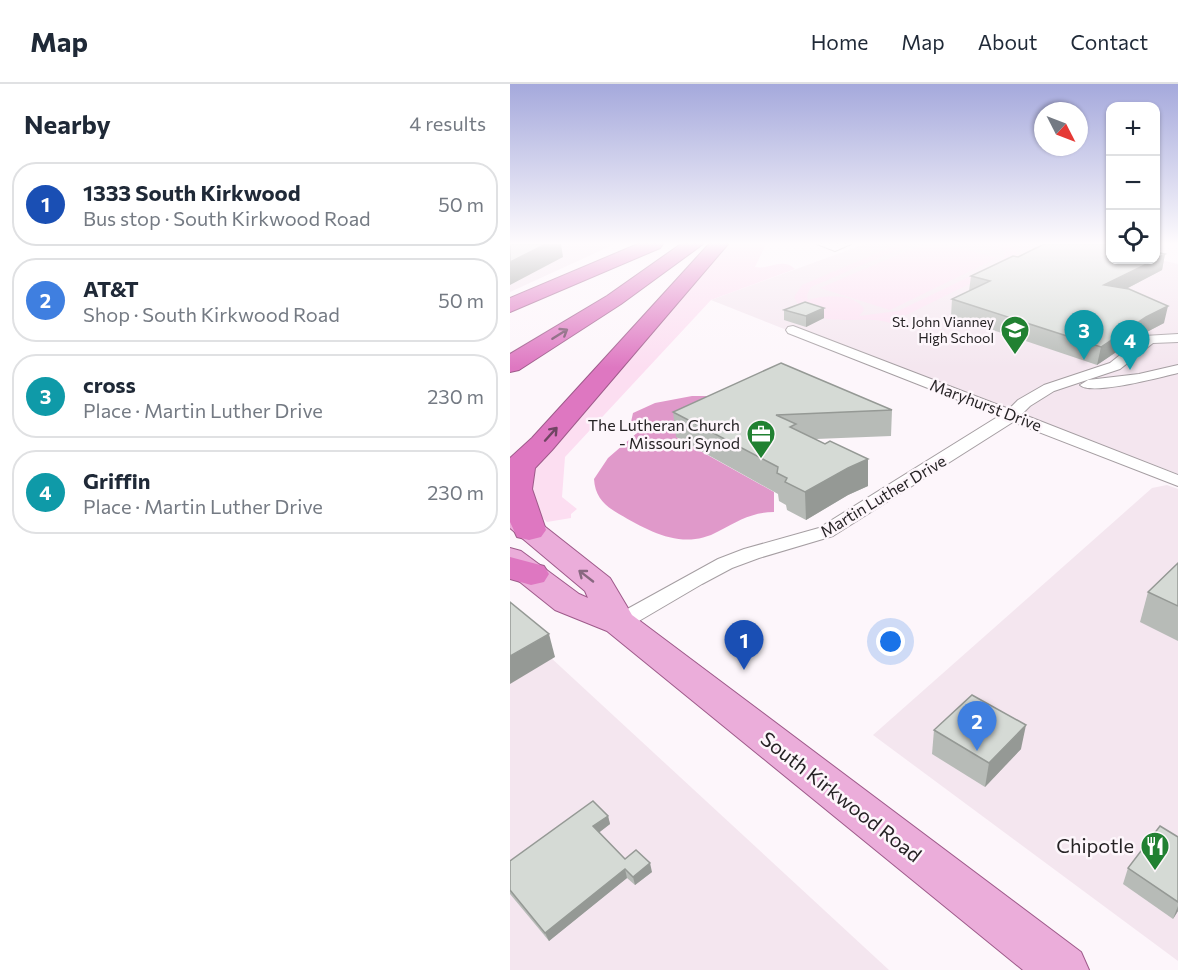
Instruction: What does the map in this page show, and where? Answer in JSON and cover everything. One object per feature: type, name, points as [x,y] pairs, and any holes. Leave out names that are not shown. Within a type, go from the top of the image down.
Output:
[{"type":"highway","points":[[510,306],[558,285]]},
{"type":"highway","points":[[578,298],[597,285]]},
{"type":"highway","points":[[510,365],[635,285]]},
{"type":"highway","points":[[520,522],[515,471],[682,285]]},
{"type":"main road","name":"South Kirkwood Road","points":[[520,522],[598,585],[619,623]]},
{"type":"main road","name":"South Kirkwood Road","points":[[517,567],[567,602],[619,623],[1063,970]]},
{"type":"street","name":"Maryhurst Drive","points":[[793,330],[1011,416],[1094,446],[1178,481]]},
{"type":"street","name":"Martin Luther Drive","points":[[619,623],[716,567],[760,550],[799,542],[826,532],[1011,416],[1024,403],[1049,388],[1115,366],[1149,339],[1178,338]]},
{"type":"street","name":"Martin Luther Drive","points":[[1011,416],[1034,409],[1062,391],[1178,369]]},
{"type":"shaded area","points":[[510,285],[525,285],[510,292]]},
{"type":"shaded area","points":[[691,285],[751,285],[711,300],[565,457],[562,497],[577,509],[571,514],[571,518],[547,522],[532,508],[524,479]]},
{"type":"shaded area","name":"St. John Vianney High School","points":[[751,285],[1178,285],[1178,474],[1042,423],[992,411],[711,300]]},
{"type":"shaded area","points":[[802,285],[815,285],[811,287],[807,295],[808,300],[829,296],[851,299],[863,307],[864,310],[859,316],[898,311],[951,285],[967,285],[890,323],[879,320],[838,320],[812,315],[802,308],[794,297]]},
{"type":"shaded area","points":[[826,285],[941,285],[890,310],[820,288]]},
{"type":"shaded area","points":[[692,396],[710,396],[677,438],[774,492],[774,512],[745,518],[706,537],[680,539],[655,533],[614,511],[599,496],[594,479],[608,458],[638,432],[636,426],[631,422],[633,413],[655,403]]},
{"type":"shaded area","points":[[1167,485],[1178,489],[1178,961],[873,735],[1152,488]]},
{"type":"shaded area","points":[[510,620],[889,970],[510,970]]},
{"type":"building","points":[[981,285],[1106,285],[1129,289],[1168,306],[1146,317],[1101,347],[952,299]]},
{"type":"building","points":[[805,302],[824,308],[806,316],[784,310]]},
{"type":"building","points":[[781,363],[892,410],[776,415],[796,424],[790,427],[825,444],[830,441],[868,459],[805,492],[785,482],[787,478],[777,473],[778,467],[673,412]]},
{"type":"building","points":[[1178,563],[1178,606],[1148,592]]},
{"type":"building","points":[[510,602],[549,634],[510,656]]},
{"type":"building","points":[[972,695],[1026,725],[989,763],[934,730]]},
{"type":"building","points":[[593,801],[608,816],[593,826],[625,859],[636,850],[650,863],[633,877],[625,869],[545,933],[510,890],[510,861]]},
{"type":"building","name":"Chipotle","points":[[1160,826],[1178,837],[1178,902],[1128,868]]},
{"type":"place","name":"St. John Vianney High School","points":[[1015,356]]},
{"type":"place","name":"cross","points":[[1084,360]]},
{"type":"place","name":"Griffin","points":[[1130,370]]},
{"type":"place","name":"The Lutheran Church - Missouri Synod","points":[[761,460]]},
{"type":"place","name":"1333 South Kirkwood","points":[[744,670]]},
{"type":"place","name":"AT&T","points":[[977,751]]},
{"type":"place","name":"Chipotle","points":[[1155,872]]}]
